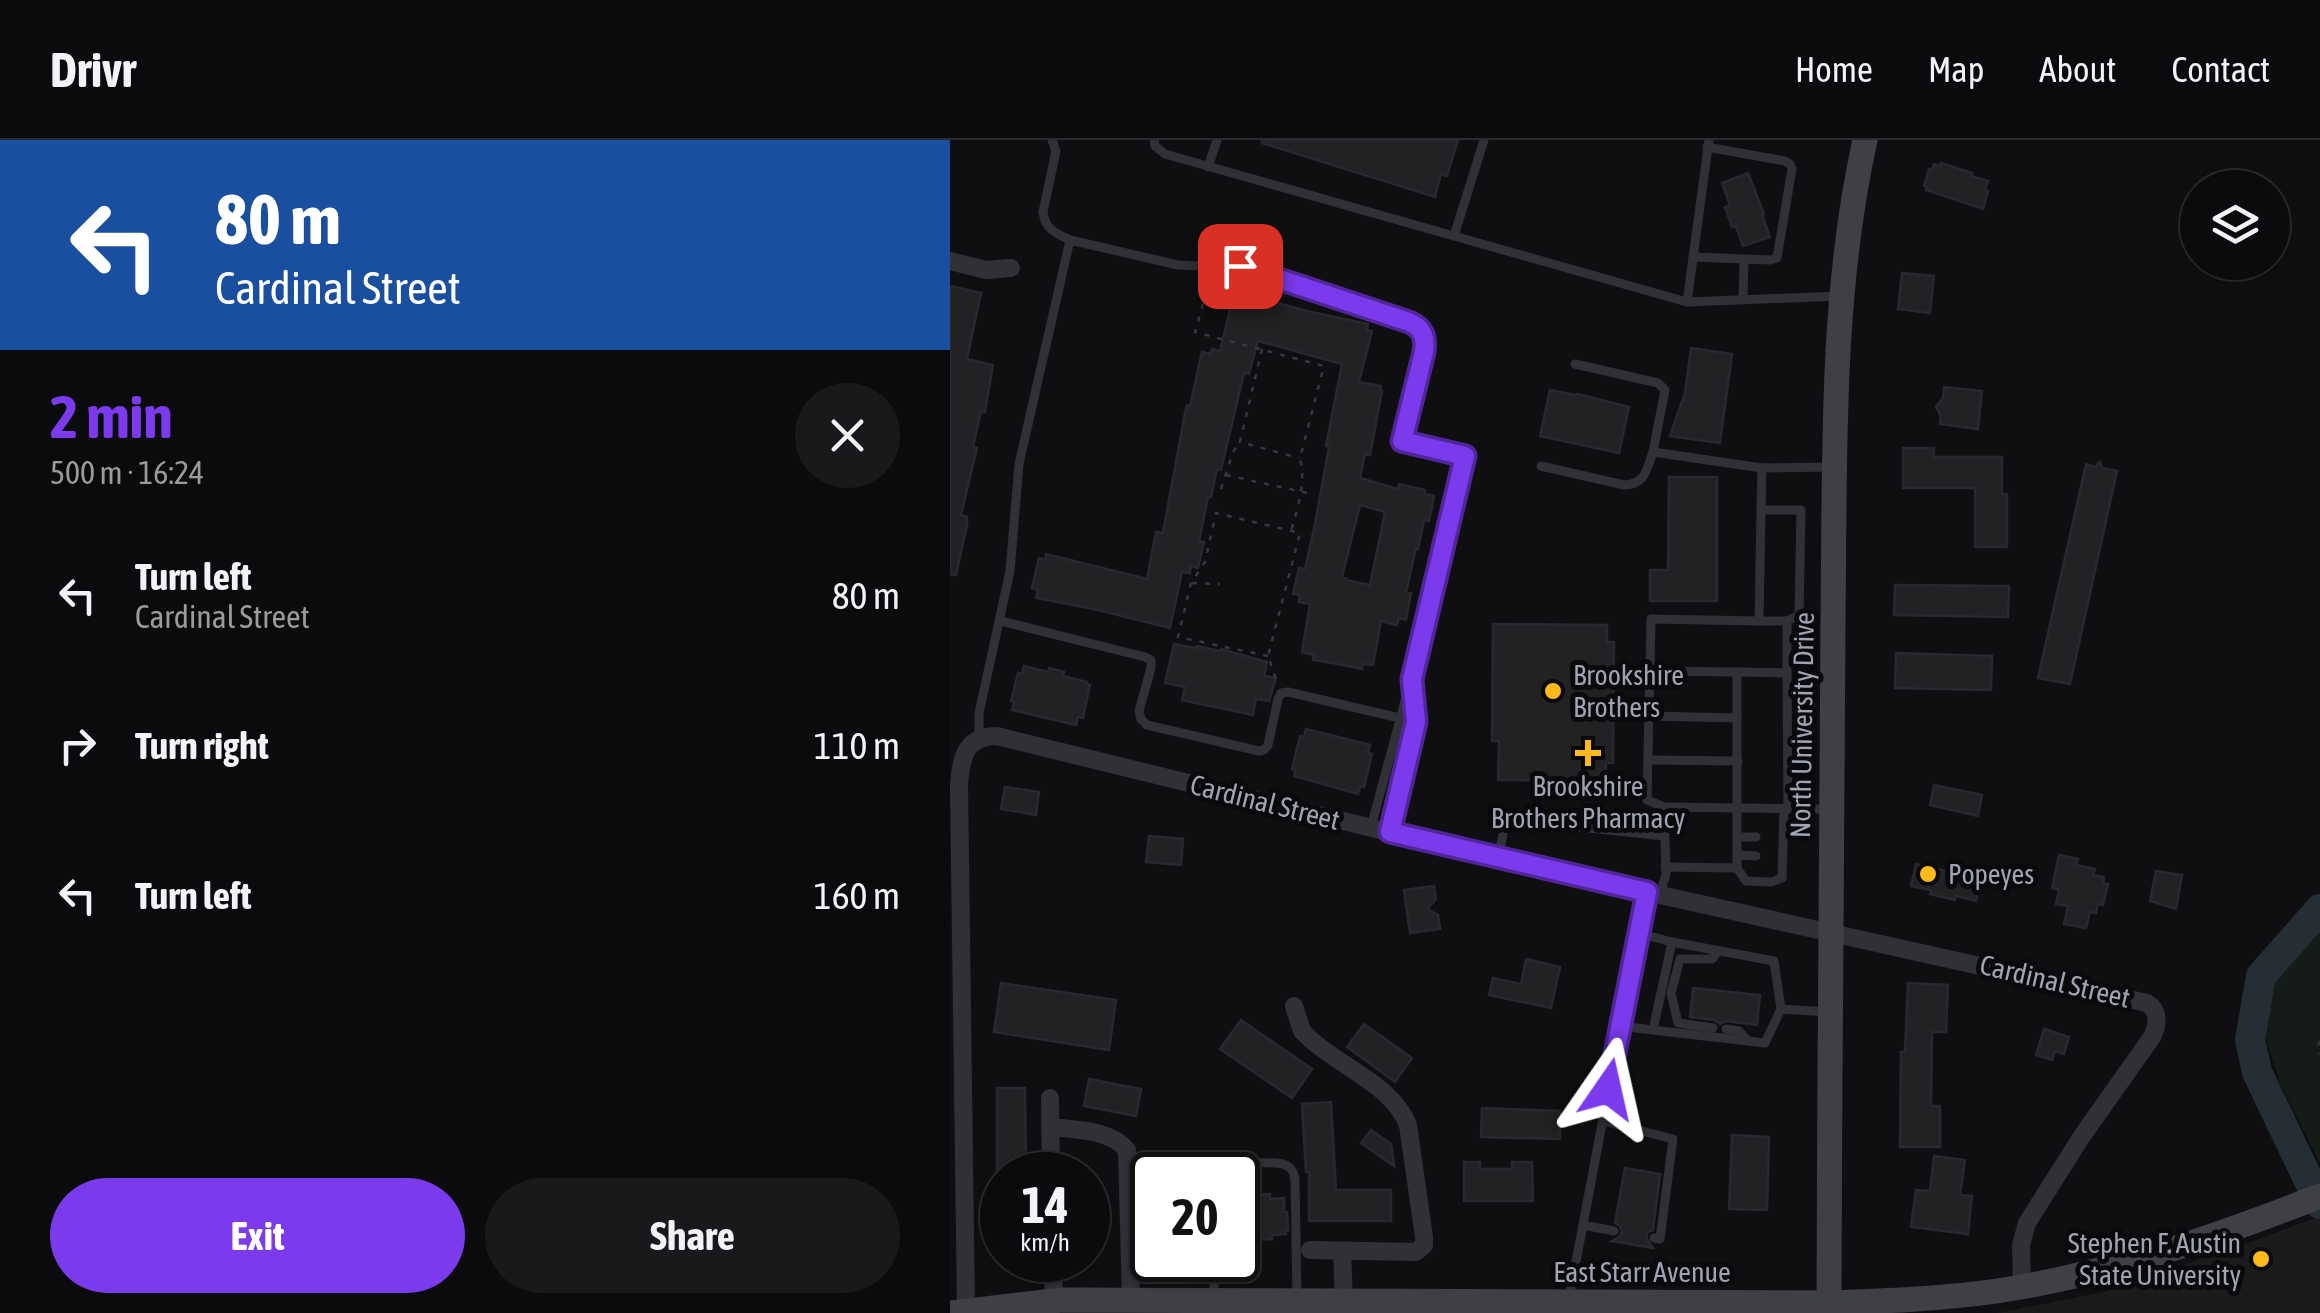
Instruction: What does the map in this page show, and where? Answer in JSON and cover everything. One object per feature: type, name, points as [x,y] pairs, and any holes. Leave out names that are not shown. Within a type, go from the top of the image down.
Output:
[{"type":"main road","name":"North University Drive","points":[[1829,1308],[1835,467],[1846,248],[1865,140]]},
{"type":"main road","name":"East Starr Avenue","points":[[958,1312],[1054,1300],[1568,1302],[1829,1308],[2022,1287],[2112,1268],[2320,1196]]},
{"type":"street","points":[[950,261],[986,270],[1011,268]]},
{"type":"street","name":"Cardinal Street","points":[[980,738],[997,736],[1498,859],[2140,1000],[2152,1006],[2157,1024],[2152,1037],[2027,1223],[2022,1245],[2022,1287]]},
{"type":"street","points":[[958,1312],[955,807],[963,756],[980,738]]},
{"type":"street","points":[[1294,1006],[1308,1038],[1390,1097],[1404,1113],[1424,1244],[1416,1252],[1310,1250]]},
{"type":"street","points":[[1050,1098],[1051,1152]]},
{"type":"street","points":[[1050,1127],[1109,1136],[1126,1150],[1131,1300]]},
{"type":"street","points":[[1342,1252],[1344,1301]]},
{"type":"street","points":[[1054,1282],[1054,1300]]},
{"type":"lane","points":[[1052,140],[1056,151],[1044,220],[1048,228],[1070,240],[1178,266],[1249,268],[1409,322],[1422,331],[1426,341],[1402,441],[1465,456],[1412,679],[1371,828]]},
{"type":"lane","points":[[1154,140],[1165,154],[1687,302],[1842,296]]},
{"type":"lane","points":[[1208,166],[1217,140]]},
{"type":"lane","points":[[1454,236],[1484,140]]},
{"type":"lane","points":[[1687,302],[1692,257],[1708,143],[1790,164],[1777,258],[1692,257]]},
{"type":"lane","points":[[980,738],[979,712],[1010,571],[1019,464],[1070,240]]},
{"type":"lane","points":[[1742,300],[1744,260]]},
{"type":"lane","points":[[1541,466],[1635,485],[1643,479],[1653,452],[1666,390],[1658,383],[1575,364]]},
{"type":"lane","points":[[1653,452],[1762,468],[1835,467]]},
{"type":"lane","points":[[1759,621],[1762,468]]},
{"type":"lane","points":[[1761,510],[1801,510],[1799,616],[1787,621],[1651,620],[1648,800],[1664,807],[1831,809]]},
{"type":"lane","points":[[1000,620],[1151,660],[1139,711],[1147,725],[1264,750],[1281,693],[1288,692],[1416,722]]},
{"type":"lane","points":[[1737,672],[1737,868],[1746,881],[1771,882],[1782,878],[1779,838],[1786,808],[1787,621]]},
{"type":"lane","points":[[1650,671],[1786,672]]},
{"type":"lane","points":[[1390,832],[1416,722],[1412,679]]},
{"type":"lane","points":[[1649,716],[1737,718]]},
{"type":"lane","points":[[1648,760],[1738,761]]},
{"type":"lane","points":[[1568,1302],[1638,933],[1653,894],[1666,875],[1664,807]]},
{"type":"lane","points":[[1498,859],[1506,819],[1664,836]]},
{"type":"lane","points":[[1738,837],[1756,837]]},
{"type":"lane","points":[[1737,856],[1756,856]]},
{"type":"lane","points":[[1665,868],[1737,868]]},
{"type":"lane","points":[[1620,1026],[1765,1043],[1781,1009],[1774,962],[1638,933]]},
{"type":"lane","points":[[1652,1030],[1672,942]]},
{"type":"lane","points":[[1712,1028],[1678,1023],[1670,993],[1680,960],[1712,960],[1718,951]]},
{"type":"lane","points":[[1781,1009],[1829,1013]]},
{"type":"lane","points":[[1726,1029],[1739,1030],[1748,1041]]},
{"type":"lane","points":[[1602,1121],[1673,1139],[1660,1239],[1654,1238]]},
{"type":"lane","points":[[1260,1164],[1289,1166],[1295,1179],[1297,1301]]},
{"type":"lane","points":[[1582,1225],[1614,1231]]},
{"type":"lane","points":[[1214,1282],[1214,1300]]},
{"type":"path","points":[[1212,274],[1196,332],[1324,366],[1300,458],[1302,492],[1291,531]]},
{"type":"path","points":[[1221,490],[1240,442],[1262,349]]},
{"type":"path","points":[[1240,442],[1300,458]]},
{"type":"path","points":[[1226,474],[1312,494]]},
{"type":"path","points":[[1268,656],[1178,636],[1191,584],[1205,562],[1216,513],[1300,533],[1268,656],[1281,693]]},
{"type":"path","points":[[1191,584],[1220,584]]},
{"type":"path","points":[[2320,1040],[2320,1054]]},
{"type":"shaded area","points":[[2320,922],[2320,1163],[2281,1085],[2266,1039],[2277,970]]},
{"type":"shaded area","name":"Stephen F. Austin State University","points":[[2320,1216],[2320,1313],[1997,1313],[2104,1292]]},
{"type":"building","points":[[1262,140],[1458,140],[1447,176],[1441,174],[1435,197]]},
{"type":"building","points":[[1941,163],[1988,181],[1983,209],[1926,190],[1929,169]]},
{"type":"building","points":[[1748,173],[1770,237],[1743,246],[1725,207],[1730,205],[1722,183]]},
{"type":"building","points":[[1902,273],[1934,276],[1930,313],[1898,309]]},
{"type":"building","points":[[950,286],[981,293],[967,359],[993,365],[961,515],[967,517],[967,525],[956,575],[950,574]]},
{"type":"building","points":[[1240,293],[1368,324],[1367,330],[1372,331],[1359,382],[1381,386],[1382,391],[1370,455],[1365,454],[1360,478],[1398,489],[1399,484],[1425,490],[1425,494],[1434,496],[1406,592],[1411,593],[1406,620],[1399,618],[1397,625],[1381,621],[1373,665],[1363,664],[1362,669],[1313,660],[1314,655],[1302,652],[1310,604],[1299,602],[1300,595],[1293,594],[1299,568],[1305,569],[1315,524],[1342,364],[1258,341],[1249,374],[1244,373],[1221,470],[1217,469],[1208,497],[1198,568],[1191,566],[1190,573],[1182,572],[1170,628],[1036,598],[1038,590],[1032,588],[1039,558],[1045,560],[1046,554],[1147,579],[1156,532],[1163,533],[1185,413],[1202,352],[1220,351],[1233,297],[1239,299]],"holes":[[[1360,505],[1385,512],[1370,585],[1346,580],[1342,577]]]},
{"type":"building","points":[[1691,348],[1732,354],[1720,443],[1670,436],[1685,393]]},
{"type":"building","points":[[1944,387],[1982,391],[1978,429],[1940,424],[1936,407],[1943,398]]},
{"type":"building","points":[[1550,390],[1629,407],[1619,453],[1540,436]]},
{"type":"building","points":[[1903,448],[1934,448],[1934,457],[2002,457],[2007,547],[1975,547],[1975,488],[1903,488]]},
{"type":"building","points":[[2100,462],[2102,468],[2117,471],[2070,684],[2038,678],[2086,464],[2095,467]]},
{"type":"building","points":[[1669,477],[1717,477],[1717,601],[1650,601],[1650,570],[1668,570]]},
{"type":"building","points":[[1895,585],[2009,586],[2008,617],[1894,615]]},
{"type":"building","name":"Brookshire Brothers","points":[[1493,624],[1607,625],[1607,642],[1614,642],[1613,763],[1606,763],[1606,781],[1498,780],[1499,741],[1492,741]]},
{"type":"building","points":[[1174,644],[1221,649],[1267,662],[1264,676],[1276,678],[1269,701],[1256,699],[1253,715],[1182,700],[1185,687],[1165,683]]},
{"type":"building","points":[[1896,653],[1992,656],[1991,690],[1895,688]]},
{"type":"building","points":[[1024,666],[1064,672],[1063,676],[1090,685],[1083,718],[1078,717],[1076,725],[1012,710],[1018,673],[1022,674]]},
{"type":"building","points":[[1306,729],[1370,745],[1368,753],[1372,754],[1364,787],[1360,786],[1358,794],[1294,776],[1296,770],[1292,769],[1300,736],[1304,737]]},
{"type":"building","points":[[1934,785],[1982,795],[1978,816],[1930,805]]},
{"type":"building","points":[[1005,787],[1039,792],[1036,815],[1001,809]]},
{"type":"building","points":[[1149,836],[1183,839],[1181,865],[1146,862]]},
{"type":"building","points":[[2059,855],[2078,859],[2076,865],[2095,869],[2093,875],[2104,877],[2103,883],[2108,884],[2103,905],[2098,904],[2096,913],[2090,912],[2086,928],[2064,924],[2068,906],[2056,904],[2059,890],[2052,888]]},
{"type":"building","points":[[1916,864],[1981,879],[1976,901],[1956,896],[1955,900],[1911,886]]},
{"type":"building","points":[[2156,871],[2182,875],[2176,909],[2150,901]]},
{"type":"building","points":[[1434,886],[1436,899],[1427,909],[1438,915],[1440,929],[1410,933],[1404,890]]},
{"type":"building","points":[[1526,959],[1560,967],[1551,1008],[1489,995],[1493,978],[1521,984]]},
{"type":"building","points":[[1001,983],[1116,1000],[1109,1050],[994,1032]]},
{"type":"building","points":[[1908,983],[1948,985],[1946,1032],[1932,1032],[1931,1106],[1940,1106],[1940,1147],[1900,1147],[1901,1052],[1905,1052]]},
{"type":"building","points":[[1693,988],[1760,995],[1757,1025],[1726,1021],[1720,1024],[1690,1017]]},
{"type":"building","points":[[1241,1020],[1312,1069],[1292,1098],[1220,1049]]},
{"type":"building","points":[[1364,1024],[1412,1058],[1395,1082],[1347,1047]]},
{"type":"building","points":[[2044,1029],[2069,1037],[2064,1054],[2055,1051],[2052,1060],[2036,1055]]},
{"type":"building","points":[[1089,1079],[1141,1089],[1136,1116],[1084,1106]]},
{"type":"building","points":[[997,1088],[1025,1088],[1026,1152],[997,1152]]},
{"type":"building","points":[[1331,1102],[1336,1190],[1391,1190],[1391,1221],[1309,1221],[1302,1104]]},
{"type":"building","points":[[1482,1108],[1560,1111],[1560,1139],[1481,1137]]},
{"type":"building","points":[[1371,1130],[1391,1144],[1394,1166],[1361,1143]]},
{"type":"building","points":[[1732,1135],[1769,1137],[1767,1210],[1729,1209]]},
{"type":"building","points":[[1934,1156],[1965,1160],[1960,1195],[1972,1196],[1968,1234],[1911,1227],[1916,1190],[1930,1191]]},
{"type":"building","points":[[1464,1162],[1480,1162],[1480,1169],[1512,1169],[1512,1162],[1532,1162],[1533,1201],[1464,1201]]},
{"type":"building","points":[[1625,1168],[1660,1174],[1653,1230],[1646,1238],[1653,1248],[1612,1241],[1622,1232],[1615,1223]]},
{"type":"building","points":[[1260,1194],[1270,1194],[1270,1199],[1284,1198],[1286,1234],[1260,1240]]},
{"type":"waterway","points":[[2320,909],[2261,976],[2250,1040],[2257,1072],[2320,1204]]},
{"type":"place","name":"Brookshire Brothers","points":[[1553,691]]},
{"type":"place","name":"Brookshire Brothers Pharmacy","points":[[1588,753]]},
{"type":"place","name":"Popeyes","points":[[1928,874]]},
{"type":"place","name":"Stephen F. Austin State University","points":[[2261,1259]]},
{"type":"route","points":[[1240,266],[1417,325],[1425,336],[1402,441],[1465,456],[1412,679],[1416,722],[1390,832],[1647,892],[1608,1089]]}]
